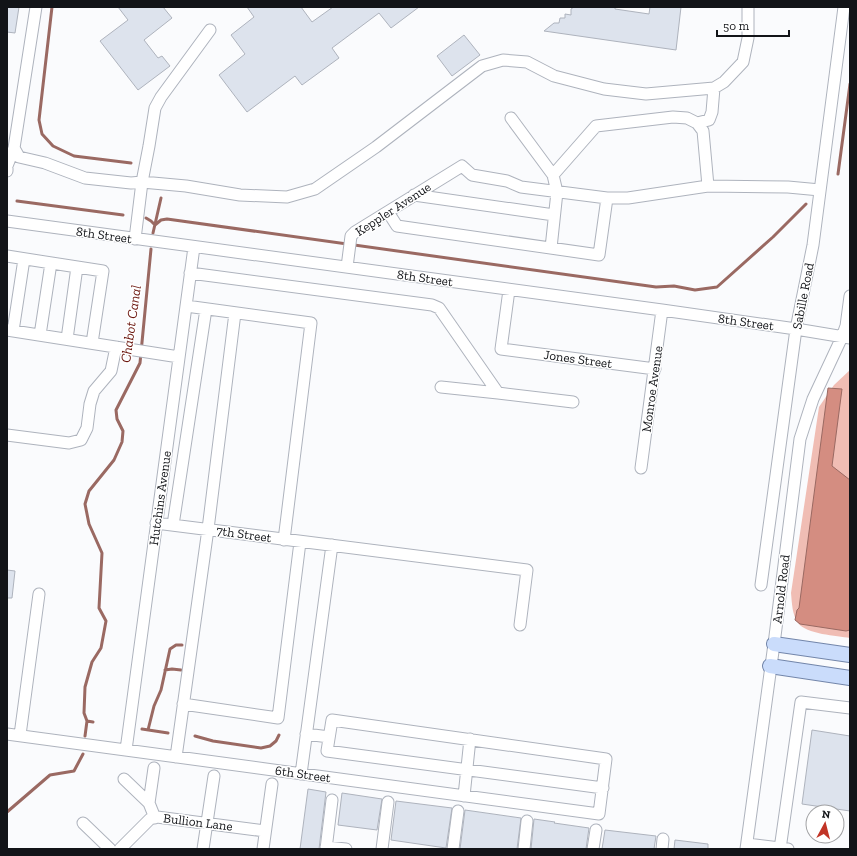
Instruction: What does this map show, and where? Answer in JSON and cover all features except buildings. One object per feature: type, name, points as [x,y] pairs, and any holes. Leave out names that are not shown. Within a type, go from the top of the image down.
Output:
[{"type":"main road","points":[[774,644],[850,655]]},
{"type":"main road","points":[[770,666],[850,678]]},
{"type":"street","points":[[7,171],[7,166],[14,148],[36,7]]},
{"type":"street","points":[[14,148],[19,156],[45,163],[85,178],[186,186],[240,195],[287,196],[315,189],[376,146],[482,66],[503,60],[527,62],[554,76],[604,89],[646,94],[714,88],[724,82],[742,62],[748,38],[748,7]]},
{"type":"street","name":"Sabille Road","points":[[761,585],[796,329],[813,245],[844,7]]},
{"type":"street","points":[[134,239],[155,108],[161,97],[210,30]]},
{"type":"street","points":[[697,123],[709,120],[712,112],[714,88]]},
{"type":"street","points":[[553,175],[596,126],[673,117],[687,118],[697,123],[702,131],[708,186]]},
{"type":"street","points":[[511,118],[553,175],[557,192],[551,248]]},
{"type":"street","name":"Keppler Avenue","points":[[347,267],[351,236],[355,232],[462,166],[472,175],[507,181],[521,188],[557,192]]},
{"type":"street","points":[[557,192],[607,198],[628,198],[708,186],[788,187],[820,190]]},
{"type":"street","points":[[414,195],[554,216]]},
{"type":"street","points":[[388,212],[397,226],[599,255],[607,198]]},
{"type":"street","name":"8th Street","points":[[7,222],[662,310],[846,337]]},
{"type":"street","name":"Hutchins Avenue","points":[[126,750],[194,247]]},
{"type":"street","points":[[7,256],[103,271],[92,343]]},
{"type":"street","points":[[24,259],[10,330],[179,357]]},
{"type":"street","points":[[40,335],[51,263]]},
{"type":"street","points":[[67,339],[77,267]]},
{"type":"street","points":[[190,273],[432,305],[439,308],[498,393]]},
{"type":"street","name":"Jones Street","points":[[509,290],[501,348],[655,369]]},
{"type":"street","name":"Arnold Road","points":[[746,846],[800,439],[813,399],[846,337],[850,296]]},
{"type":"street","points":[[186,306],[311,323],[284,540]]},
{"type":"street","points":[[173,525],[206,308]]},
{"type":"street","name":"Monroe Avenue","points":[[641,468],[662,310]]},
{"type":"street","points":[[176,757],[208,529],[235,313]]},
{"type":"street","points":[[7,435],[69,443],[81,440],[87,428],[90,404],[94,391],[111,371],[116,347]]},
{"type":"street","points":[[441,387],[573,402]]},
{"type":"street","name":"7th Street","points":[[156,523],[527,570],[520,625]]},
{"type":"street","points":[[184,704],[278,718],[300,542]]},
{"type":"street","points":[[301,774],[332,545]]},
{"type":"street","points":[[20,735],[39,594]]},
{"type":"street","points":[[746,846],[783,849],[801,702],[850,708]]},
{"type":"street","points":[[332,720],[470,739],[606,759],[603,788],[327,751],[332,720]]},
{"type":"street","name":"6th Street","points":[[7,734],[599,814],[603,788]]},
{"type":"street","points":[[306,734],[330,737]]},
{"type":"street","points":[[464,796],[470,739]]},
{"type":"street","points":[[149,804],[154,768]]},
{"type":"street","points":[[203,849],[214,776]]},
{"type":"street","points":[[124,779],[149,804],[156,818]]},
{"type":"street","points":[[263,849],[272,784]]},
{"type":"street","points":[[332,800],[326,848],[346,849]]},
{"type":"street","points":[[382,849],[388,802]]},
{"type":"street","points":[[453,849],[458,811]]},
{"type":"street","name":"Bullion Lane","points":[[120,849],[150,819],[156,818],[172,818],[265,830]]},
{"type":"street","points":[[524,849],[527,821]]},
{"type":"street","points":[[83,823],[110,849]]},
{"type":"street","points":[[594,849],[596,830]]},
{"type":"shaded area","points":[[850,370],[850,638],[822,634],[802,627],[798,623],[795,616],[791,593],[819,407],[834,385]]},
{"type":"shaded area","points":[[828,388],[842,389],[832,466],[850,480],[850,630],[846,631],[800,624],[795,620],[797,610],[799,608]]},
{"type":"waterway","points":[[52,7],[39,120],[42,134],[53,146],[74,156],[131,163]]},
{"type":"waterway","points":[[838,174],[850,84]]},
{"type":"waterway","points":[[153,233],[161,198]]},
{"type":"waterway","points":[[17,201],[123,215]]},
{"type":"waterway","points":[[155,225],[161,220],[167,219],[656,287],[674,286],[695,290],[717,287],[773,237],[806,204]]},
{"type":"waterway","points":[[146,218],[155,225]]},
{"type":"waterway","name":"Chabot Canal","points":[[85,736],[87,721],[84,713],[85,687],[92,662],[101,648],[106,621],[99,608],[102,553],[89,524],[85,504],[89,491],[114,460],[122,442],[123,431],[117,419],[116,410],[140,363],[151,249]]},
{"type":"waterway","points":[[148,730],[154,706],[161,690],[170,649],[176,645],[182,645]]},
{"type":"waterway","points":[[165,670],[181,670]]},
{"type":"waterway","name":"Chabot Canal","points":[[87,721],[93,722]]},
{"type":"waterway","points":[[142,729],[168,733]]},
{"type":"waterway","points":[[195,736],[213,741],[261,748],[270,746],[276,741],[279,735]]},
{"type":"waterway","name":"Chabot Canal","points":[[7,812],[50,775],[74,771],[83,754]]}]
